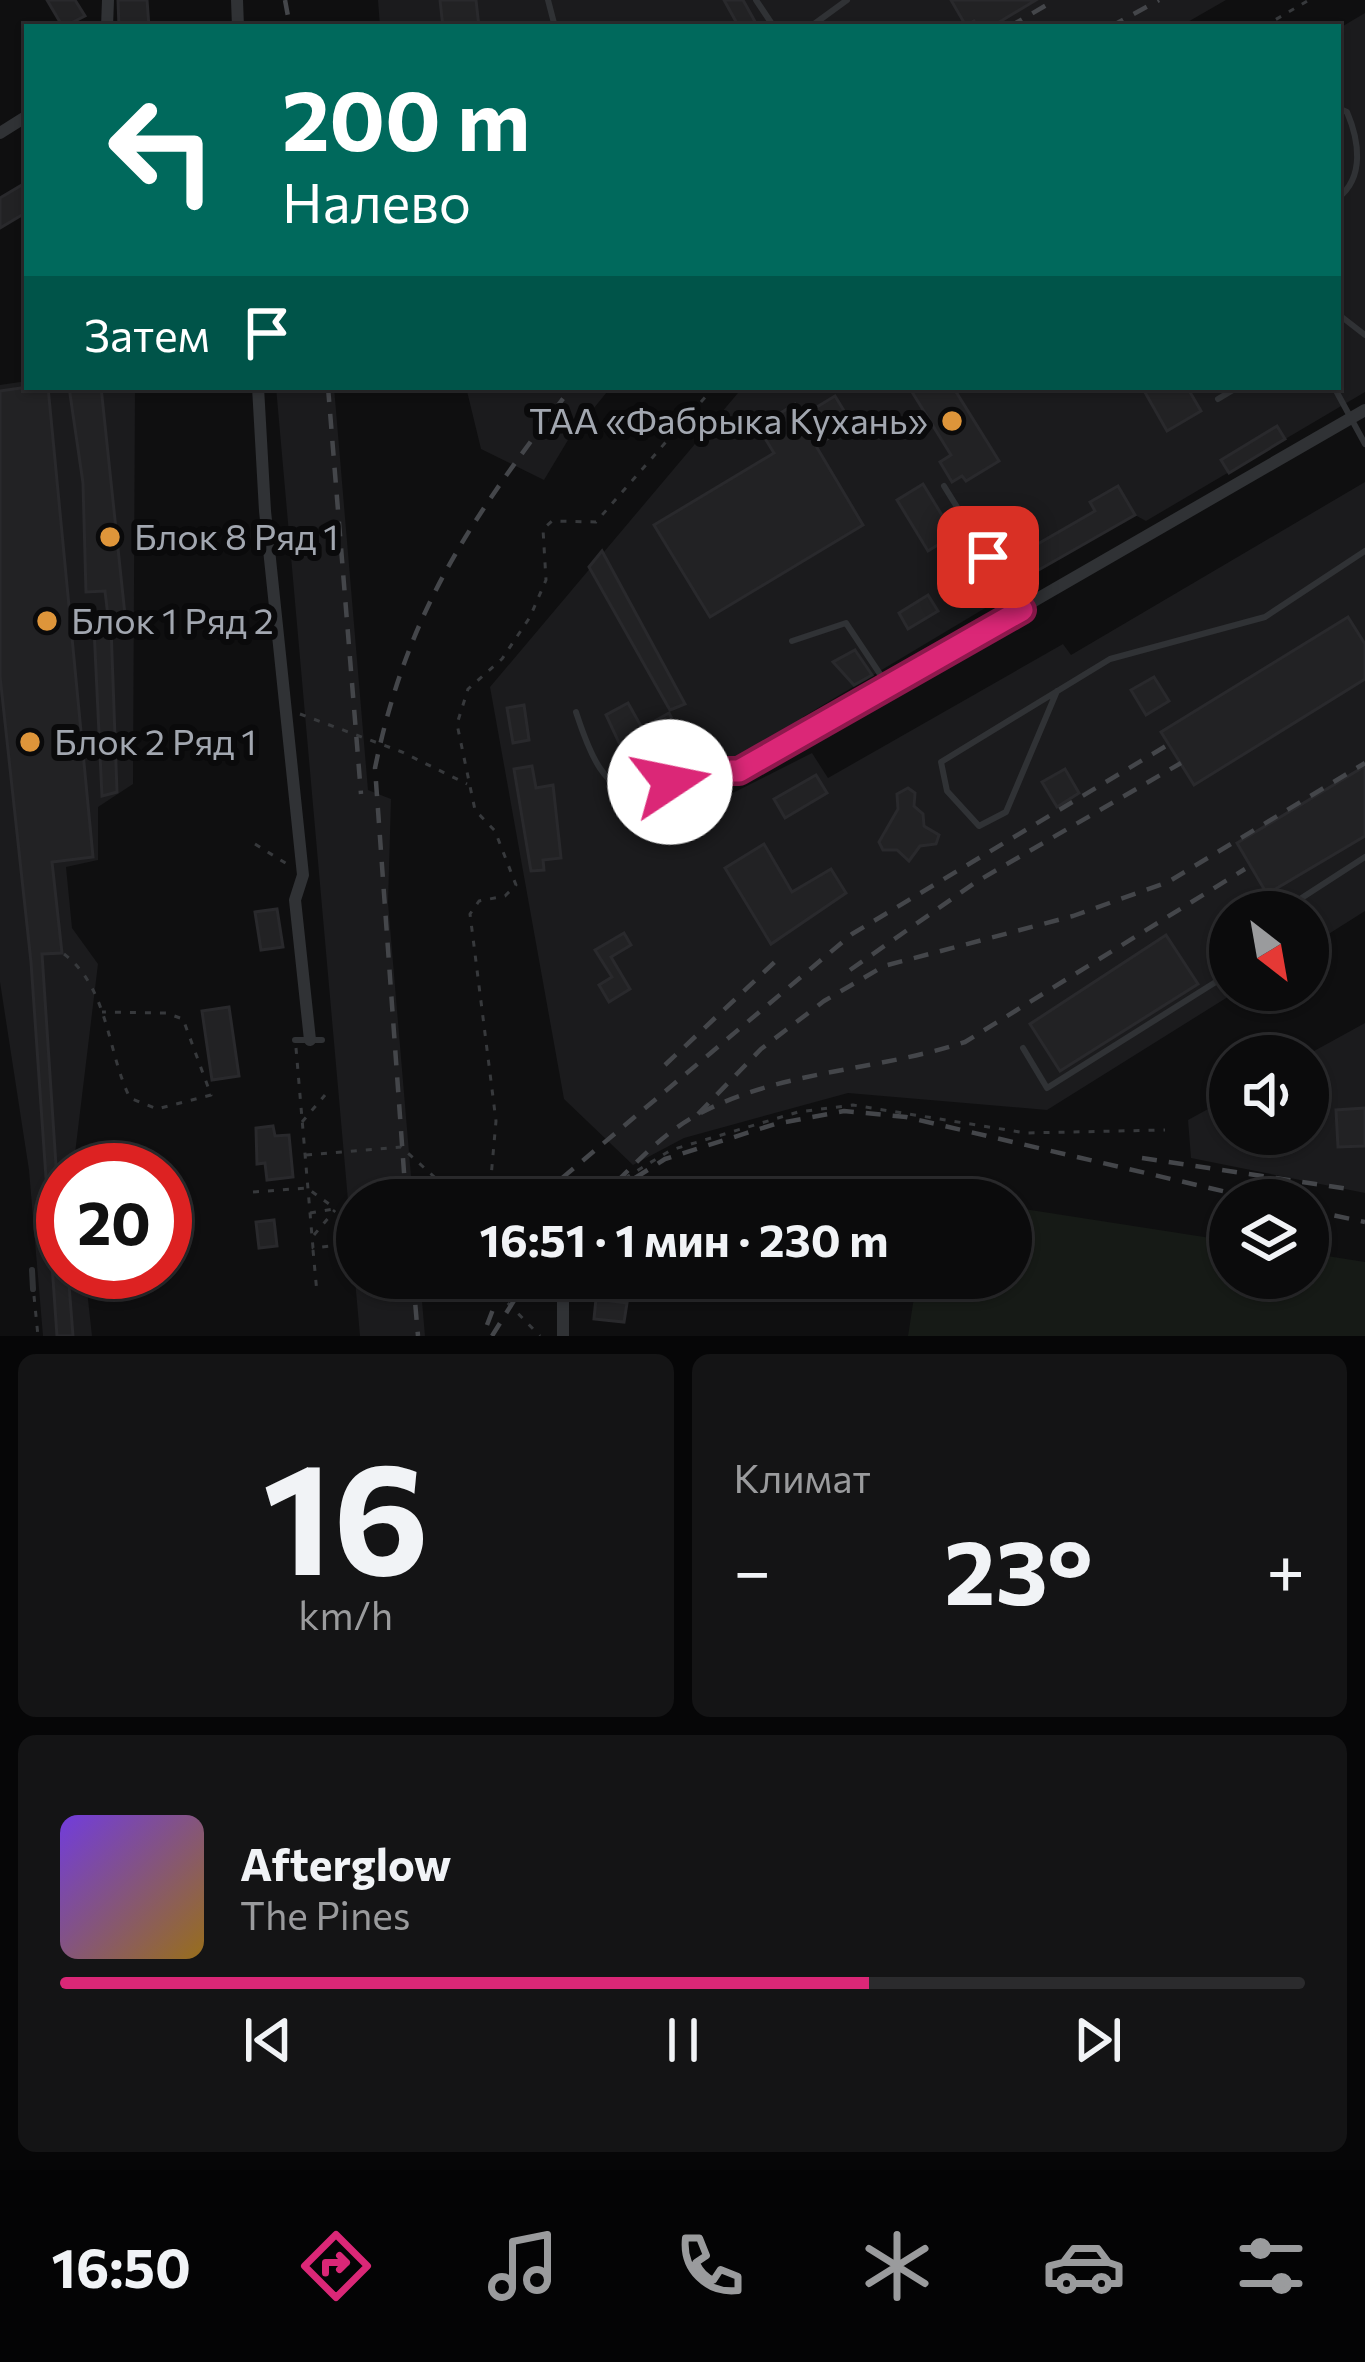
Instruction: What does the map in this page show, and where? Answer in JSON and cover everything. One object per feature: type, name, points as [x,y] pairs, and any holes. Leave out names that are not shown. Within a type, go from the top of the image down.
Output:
[{"type":"street","points":[[258,390],[304,875],[295,900],[309,1040]]},
{"type":"street","points":[[710,771],[739,771],[1359,414]]},
{"type":"street","points":[[563,1299],[563,1336]]},
{"type":"lane","points":[[814,24],[847,0]]},
{"type":"lane","points":[[1341,109],[1347,112],[1357,135],[1358,165],[1341,193]]},
{"type":"lane","points":[[1341,316],[1365,335]]},
{"type":"lane","points":[[1218,399],[1233,390]]},
{"type":"lane","points":[[1337,390],[1359,414],[1365,444]]},
{"type":"lane","points":[[944,485],[1022,610]]},
{"type":"lane","points":[[1057,691],[1006,812],[980,826],[947,791],[941,762],[1109,658],[1264,617],[1365,551]]},
{"type":"lane","points":[[792,641],[846,623],[889,686]]},
{"type":"lane","points":[[576,712],[592,759],[610,779],[633,791],[643,793],[692,771],[710,771]]},
{"type":"lane","points":[[1312,891],[1365,857]]},
{"type":"lane","points":[[1023,1048],[1047,1088],[1209,986]]},
{"type":"lane","points":[[32,1270],[33,1289]]},
{"type":"path","points":[[1268,24],[1309,0]]},
{"type":"path","points":[[494,1179],[496,1121],[470,914],[479,901],[505,896],[516,885],[495,830],[475,810],[457,724],[468,689],[502,658],[530,617],[546,580],[543,529],[552,521],[596,522],[711,390]]},
{"type":"path","points":[[75,623],[131,620]]},
{"type":"path","points":[[287,708],[402,752],[469,785]]},
{"type":"path","points":[[255,844],[304,875]]},
{"type":"path","points":[[64,954],[77,964],[102,1012],[130,1098],[157,1109],[211,1095],[183,1018],[166,1012],[102,1012]]},
{"type":"path","points":[[309,1040],[301,1123],[317,1293]]},
{"type":"path","points":[[301,1123],[326,1095]]},
{"type":"path","points":[[623,1179],[671,1150],[798,1112],[853,1106],[1026,1133],[1165,1130]]},
{"type":"path","points":[[304,1155],[401,1148],[442,1179]]},
{"type":"path","points":[[253,1192],[307,1188],[336,1209]]},
{"type":"path","points":[[310,1213],[336,1209]]},
{"type":"path","points":[[312,1238],[336,1209]]},
{"type":"path","points":[[313,1248],[336,1245]]},
{"type":"path","points":[[33,1289],[38,1336]]},
{"type":"path","points":[[504,1299],[540,1336]]},
{"type":"shaded area","points":[[378,0],[1226,0],[1184,24],[380,24]]},
{"type":"shaded area","points":[[1365,13],[1365,392],[1146,521],[1135,515],[1021,580],[1017,589],[803,717],[803,725],[741,762],[716,758],[695,812],[812,753],[828,778],[1063,644],[1071,655],[1365,482],[1365,911],[1329,934],[1329,891],[1209,891],[1209,1009],[1047,1110],[848,1093],[684,1138],[633,1165],[564,1099],[490,687],[740,390],[1341,390],[1341,27]]},
{"type":"shaded area","points":[[24,381],[24,390],[135,390],[133,784],[98,807],[98,860],[66,867],[72,928],[98,964],[76,1143],[36,1143],[36,1253],[29,1170],[0,982],[0,385]]},
{"type":"shaded area","points":[[276,390],[334,390],[368,790],[391,799],[388,903],[411,1179],[346,1179]]},
{"type":"shaded area","points":[[467,390],[609,390],[568,440],[544,480],[481,449]]},
{"type":"shaded area","points":[[1365,1023],[1365,1193],[1329,1186],[1329,1179],[1295,1179],[1191,1158],[1188,1120],[1209,1108],[1209,1155],[1329,1155],[1329,1043]]},
{"type":"shaded area","points":[[1032,1210],[1209,1238],[1209,1299],[1329,1299],[1329,1256],[1365,1262],[1365,1336],[908,1336],[914,1299],[1032,1299]]},
{"type":"shaded area","points":[[40,1299],[88,1299],[92,1336],[43,1336]]},
{"type":"shaded area","points":[[357,1299],[422,1299],[425,1336],[360,1336]]},
{"type":"building","points":[[47,0],[75,0],[85,16],[61,24]]},
{"type":"building","points":[[118,0],[147,0],[149,24],[119,24]]},
{"type":"building","points":[[440,0],[476,0],[479,24],[443,24]]},
{"type":"building","points":[[724,0],[743,0],[756,24],[737,24]]},
{"type":"building","points":[[951,0],[1036,0],[996,24],[965,24]]},
{"type":"building","points":[[24,184],[24,214],[0,228],[0,198]]},
{"type":"building","points":[[48,390],[93,857],[52,862],[62,953],[42,954],[54,1143],[44,1143],[31,962],[0,676],[0,391]]},
{"type":"building","points":[[69,390],[101,390],[125,615],[108,616],[105,591],[86,592],[83,483]]},
{"type":"building","name":"ТАА «Фабрыка Кухань»","points":[[911,390],[955,390],[999,461],[966,481],[962,476],[952,482],[940,462],[951,455]]},
{"type":"building","points":[[1144,390],[1189,390],[1201,411],[1167,431]]},
{"type":"building","points":[[835,396],[852,424],[816,446],[863,525],[710,617],[654,525],[774,453],[758,427],[795,404],[802,416]]},
{"type":"building","points":[[1277,426],[1285,439],[1229,473],[1221,460]]},
{"type":"building","points":[[923,484],[954,535],[928,551],[897,500]]},
{"type":"building","points":[[1118,486],[1135,515],[1021,580],[1010,560],[1095,511],[1090,502]]},
{"type":"building","points":[[602,551],[685,704],[670,710],[589,567]]},
{"type":"building","points":[[928,595],[938,611],[908,629],[899,613]]},
{"type":"building","points":[[1348,617],[1365,644],[1365,679],[1194,785],[1161,732]]},
{"type":"building","points":[[111,627],[117,792],[102,796],[94,628]]},
{"type":"building","points":[[855,650],[872,675],[854,685],[833,662]]},
{"type":"building","points":[[1154,677],[1169,701],[1146,715],[1131,690]]},
{"type":"building","points":[[628,703],[642,728],[669,713],[691,754],[638,783],[606,715]]},
{"type":"building","points":[[524,705],[529,740],[513,743],[507,708]]},
{"type":"building","points":[[532,766],[536,788],[553,785],[561,858],[543,860],[544,870],[531,871],[514,769]]},
{"type":"building","points":[[1365,766],[1365,836],[1272,891],[1265,891],[1237,843]]},
{"type":"building","points":[[1065,769],[1079,793],[1057,807],[1042,782]]},
{"type":"building","points":[[816,775],[827,793],[785,818],[774,799]]},
{"type":"building","points":[[908,788],[915,793],[914,806],[923,814],[924,826],[939,835],[936,844],[920,846],[909,861],[897,850],[883,850],[879,842],[898,809],[897,794]]},
{"type":"building","points":[[764,844],[792,892],[831,869],[846,893],[771,944],[725,868]]},
{"type":"building","points":[[277,909],[283,947],[261,950],[255,912]]},
{"type":"building","points":[[624,933],[631,945],[611,957],[630,989],[609,1002],[599,985],[612,977],[595,950]]},
{"type":"building","points":[[1166,935],[1198,984],[1060,1071],[1030,1024]]},
{"type":"building","points":[[229,1007],[239,1076],[212,1080],[202,1011]]},
{"type":"building","points":[[1365,1108],[1365,1146],[1338,1147],[1336,1110]]},
{"type":"building","points":[[273,1126],[275,1136],[289,1135],[293,1177],[267,1180],[265,1163],[257,1164],[256,1128]]},
{"type":"building","points":[[274,1220],[277,1246],[259,1248],[256,1222]]},
{"type":"building","points":[[54,1299],[70,1299],[73,1336],[57,1336]]},
{"type":"building","points":[[596,1299],[627,1303],[624,1322],[594,1319]]},
{"type":"railway","points":[[285,0],[289,24]]},
{"type":"railway","points":[[1014,24],[1055,0]]},
{"type":"railway","points":[[1115,24],[1159,0]]},
{"type":"railway","points":[[328,390],[361,794]]},
{"type":"railway","points":[[404,1179],[375,768],[406,659],[449,565],[570,390]]},
{"type":"railway","points":[[561,1179],[852,934],[1171,743]]},
{"type":"railway","points":[[850,970],[976,882],[1181,763]]},
{"type":"railway","points":[[698,1114],[761,1049],[824,1001],[884,966],[1073,916],[1168,882],[1365,763]]},
{"type":"railway","points":[[620,1179],[683,1123],[728,1100],[965,1042],[1245,869]]},
{"type":"railway","points":[[665,1065],[780,957]]},
{"type":"railway","points":[[635,1178],[665,1159],[775,1124],[844,1111],[906,1117],[1209,1188]]},
{"type":"railway","points":[[1142,1158],[1349,1189]]},
{"type":"railway","points":[[1329,1214],[1365,1222]]},
{"type":"railway","points":[[415,1299],[418,1336]]},
{"type":"railway","points":[[487,1325],[497,1299]]},
{"type":"railway","points":[[492,1336],[515,1299]]},
{"type":"place","name":"ТАА «Фабрыка Кухань»","points":[[952,421]]},
{"type":"place","name":"Блок 8 Ряд 1","points":[[110,537]]},
{"type":"place","name":"Блок 1 Ряд 2","points":[[47,621]]},
{"type":"place","name":"Блок 2 Ряд 1","points":[[30,742]]},
{"type":"route","points":[[670,782],[692,771],[739,771],[1022,610],[988,557]]}]
